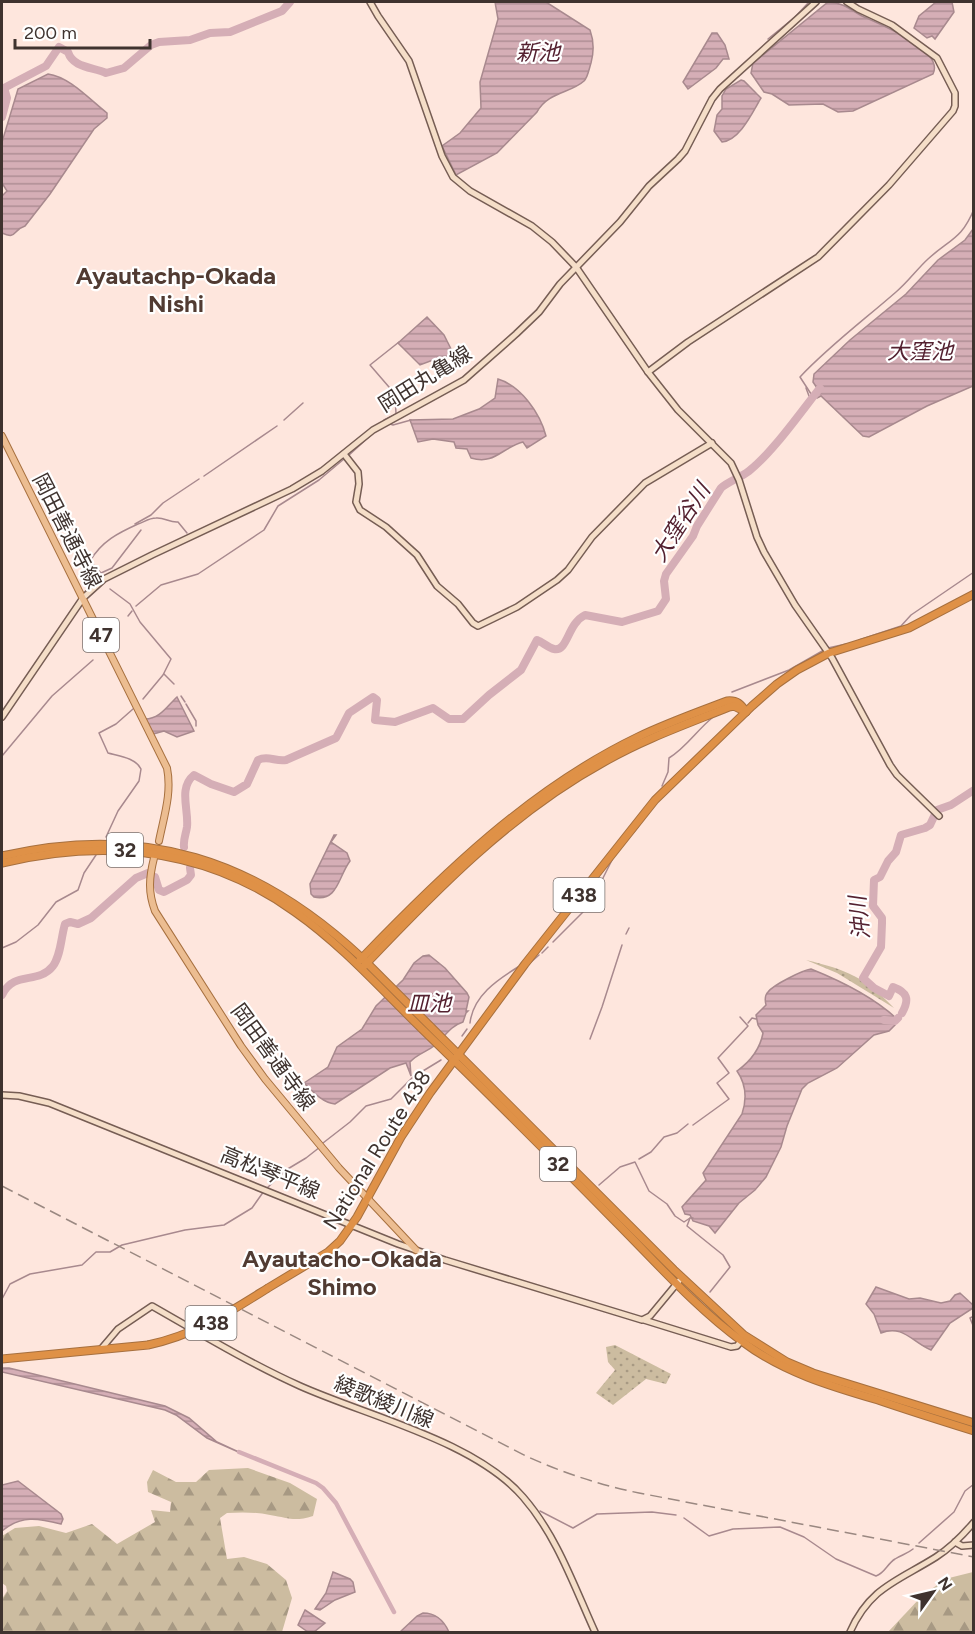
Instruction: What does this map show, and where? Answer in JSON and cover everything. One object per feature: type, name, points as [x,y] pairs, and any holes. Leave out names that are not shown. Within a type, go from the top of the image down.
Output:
[{"type":"highway","name":"National Route 438","points":[[2,1359],[148,1345],[184,1336],[204,1327],[334,1248],[352,1225],[410,1122],[525,964],[643,814],[746,711],[797,670],[827,651],[909,628],[973,594]]},
{"type":"highway","points":[[362,963],[487,837],[523,807],[574,772],[637,737],[728,701],[734,700],[740,703],[746,711]]},
{"type":"highway","name":"32","points":[[2,856],[48,847],[94,843],[153,847],[197,857],[249,877],[279,894],[319,920],[679,1280],[706,1312],[741,1341],[804,1376],[974,1431]]},
{"type":"highway","name":"32","points":[[2,863],[49,853],[94,849],[152,853],[195,863],[246,882],[276,899],[362,963]]},
{"type":"highway","name":"32","points":[[679,1280],[744,1335],[787,1362],[833,1380],[974,1423]]},
{"type":"main road","points":[[370,2],[409,61],[446,166],[453,177],[470,190],[532,226],[552,242],[576,267],[648,372],[678,410],[727,458],[738,478],[757,537],[795,605],[827,651],[890,765],[897,775],[937,814]]},
{"type":"main road","name":"岡田丸亀線","points":[[2,717],[84,598],[104,579],[292,489],[346,456],[373,430],[469,375],[516,334],[620,222],[649,186],[685,151],[712,99],[720,89],[816,2]]},
{"type":"main road","points":[[648,372],[688,342],[818,257],[889,185],[955,106],[955,93],[938,58],[892,24],[848,2]]},
{"type":"main road","name":"岡田善通寺線","points":[[2,436],[167,768],[170,782],[169,796],[159,841]]},
{"type":"main road","points":[[346,456],[359,474],[356,502],[360,510],[389,529],[417,555],[437,586],[478,626],[517,607],[557,580],[568,570],[592,537],[645,483],[712,443]]},
{"type":"main road","name":"岡田善通寺線","points":[[154,858],[149,888],[155,911],[247,1054],[320,1146],[416,1250]]},
{"type":"main road","name":"高松琴平線","points":[[2,1095],[49,1102],[416,1250],[731,1347],[737,1346],[741,1341]]},
{"type":"main road","points":[[644,1320],[653,1313],[679,1280]]},
{"type":"main road","name":"綾歌綾川線","points":[[101,1349],[116,1331],[152,1306],[287,1380],[438,1441],[477,1460],[519,1493],[539,1518],[565,1563],[595,1632]]},
{"type":"main road","points":[[116,1331],[114,1342],[124,1348]]},
{"type":"main road","points":[[850,1632],[860,1613],[875,1594],[937,1556],[955,1542],[974,1522]]},
{"type":"main road","points":[[955,1542],[962,1546],[974,1545]]},
{"type":"green space","points":[[806,960],[855,976],[884,997],[894,1008],[837,973]]},
{"type":"green space","points":[[615,1345],[671,1374],[666,1384],[646,1379],[613,1405],[596,1393],[615,1370],[608,1362],[606,1347]]},
{"type":"green space","points":[[248,1468],[290,1483],[317,1499],[313,1516],[301,1519],[243,1512],[227,1513],[220,1518],[227,1559],[244,1557],[267,1564],[286,1580],[292,1598],[282,1632],[2,1632],[2,1599],[7,1591],[6,1586],[2,1583],[2,1536],[15,1528],[39,1526],[66,1533],[92,1524],[117,1544],[155,1522],[151,1510],[170,1512],[171,1502],[148,1492],[147,1482],[153,1470],[176,1482],[196,1482],[209,1470]]},
{"type":"green space","points":[[973,1572],[973,1632],[888,1632],[921,1597],[945,1579]]},
{"type":"water","name":"新池","points":[[495,2],[546,2],[590,30],[593,42],[592,59],[584,81],[547,100],[497,153],[456,175],[442,146],[460,133],[481,108],[480,82],[498,19]]},
{"type":"water","points":[[828,2],[842,5],[920,47],[934,65],[933,74],[853,111],[838,112],[823,104],[789,105],[772,94],[764,92],[751,73],[753,63]]},
{"type":"water","points":[[936,2],[952,2],[954,12],[935,39],[932,36],[927,38],[914,28],[919,16]]},
{"type":"water","points":[[712,33],[717,33],[725,45],[729,59],[723,59],[716,68],[688,89],[683,82]]},
{"type":"water","points":[[48,74],[64,80],[79,90],[107,113],[107,118],[94,129],[50,194],[25,226],[12,235],[7,235],[2,233],[2,196],[7,191],[2,183],[2,142],[18,89]]},
{"type":"water","points":[[741,80],[761,98],[740,131],[722,142],[714,131],[717,115],[722,109],[722,96],[726,89]]},
{"type":"water","name":"大窪池","points":[[973,229],[973,386],[927,406],[869,437],[863,436],[821,396],[817,398],[813,393],[817,388],[813,382],[814,374],[850,340],[906,294],[938,260],[965,240]]},
{"type":"water","points":[[427,317],[444,335],[454,355],[420,365],[398,343]]},
{"type":"water","points":[[498,379],[522,394],[539,418],[546,436],[527,448],[523,442],[492,458],[479,460],[471,458],[467,449],[456,448],[454,442],[433,439],[418,442],[410,420],[453,419],[479,409],[495,398]]},
{"type":"water","points":[[177,697],[194,731],[177,737],[164,731],[153,734],[145,719],[155,717]]},
{"type":"water","points":[[334,835],[336,835],[331,842],[347,853],[350,861],[333,892],[322,898],[314,897],[311,894],[310,884]]},
{"type":"water","name":"皿池","points":[[429,955],[445,968],[467,993],[469,997],[466,1011],[468,1011],[463,1022],[454,1026],[434,1046],[410,1062],[411,1076],[406,1063],[390,1068],[335,1104],[326,1102],[304,1083],[328,1067],[337,1047],[362,1029],[376,1006],[403,980],[414,963],[423,956]]},
{"type":"water","points":[[811,969],[845,984],[877,1003],[896,1018],[892,1022],[895,1025],[889,1031],[874,1035],[837,1068],[808,1083],[802,1089],[781,1147],[766,1177],[739,1203],[715,1233],[709,1226],[693,1221],[690,1215],[685,1214],[682,1207],[706,1180],[703,1173],[742,1114],[745,1092],[737,1071],[751,1059],[760,1044],[763,1033],[756,1015],[766,1005],[767,993],[782,982]]},
{"type":"water","points":[[876,1287],[909,1299],[920,1298],[941,1303],[950,1301],[960,1293],[973,1305],[973,1308],[950,1323],[931,1350],[902,1333],[889,1331],[881,1333],[874,1314],[866,1304]]},
{"type":"water","points":[[2,1368],[165,1406],[189,1418],[217,1442],[243,1454],[207,1438],[176,1415],[165,1410],[2,1372]]},
{"type":"water","points":[[18,1481],[61,1514],[63,1519],[61,1524],[30,1519],[16,1522],[2,1531],[2,1485]]},
{"type":"water","points":[[333,1572],[350,1579],[355,1592],[335,1600],[320,1610],[315,1609],[326,1593]]},
{"type":"water","points":[[305,1610],[325,1623],[314,1632],[308,1632],[298,1625]]},
{"type":"water","points":[[423,1613],[439,1618],[449,1632],[400,1632]]},
{"type":"waterway","points":[[2,117],[7,98],[4,88],[46,66],[59,47],[68,52],[79,64],[106,73],[124,68],[151,45],[159,42],[190,40],[210,33],[230,32],[282,11],[290,2]]},
{"type":"waterway","points":[[768,39],[809,2]]},
{"type":"waterway","points":[[813,397],[800,377],[900,288],[928,259],[955,238],[965,227],[974,209]]},
{"type":"waterway","points":[[384,420],[396,414],[395,394],[370,365],[399,342]]},
{"type":"waterway","points":[[806,388],[809,396],[812,397]]},
{"type":"waterway","name":"大窪谷川","points":[[184,847],[187,827],[185,793],[186,786],[194,775],[234,792],[247,784],[258,760],[265,758],[286,760],[336,738],[349,713],[373,697],[377,700],[375,720],[395,722],[433,708],[449,719],[463,719],[521,670],[537,640],[554,649],[559,649],[579,619],[585,615],[622,622],[658,611],[666,599],[664,581],[666,574],[693,536],[721,488],[758,463],[777,443],[820,388]]},
{"type":"waterway","points":[[284,420],[303,403]]},
{"type":"waterway","points":[[390,424],[411,420]]},
{"type":"waterway","points":[[204,476],[277,426]]},
{"type":"waterway","points":[[348,456],[371,435]]},
{"type":"waterway","points":[[136,606],[161,585],[198,574],[264,530],[278,506],[319,480],[344,459]]},
{"type":"waterway","points":[[135,524],[151,515],[163,503],[199,479]]},
{"type":"waterway","points":[[141,530],[112,568],[101,573],[90,561],[111,538],[151,519],[159,518],[178,522],[187,533]]},
{"type":"waterway","points":[[859,640],[901,626],[911,615],[974,572]]},
{"type":"waterway","points":[[110,589],[130,604],[140,622],[171,659],[163,675],[143,699]]},
{"type":"waterway","points":[[128,616],[132,611]]},
{"type":"waterway","points":[[828,648],[846,644]]},
{"type":"waterway","points":[[732,692],[789,670],[824,650]]},
{"type":"waterway","points":[[2,756],[52,696],[93,660]]},
{"type":"waterway","points":[[164,674],[174,684]]},
{"type":"waterway","points":[[181,696],[185,702]]},
{"type":"waterway","points":[[186,704],[196,721],[196,726]]},
{"type":"waterway","points":[[106,837],[118,811],[139,781],[141,769],[131,760],[108,753],[99,733],[116,724],[133,709]]},
{"type":"waterway","points":[[662,786],[668,772],[669,758],[712,718]]},
{"type":"waterway","name":"沖川","points":[[902,1013],[906,997],[901,991],[893,987],[889,996],[874,988],[863,978],[881,947],[882,918],[873,906],[874,880],[880,877],[888,861],[896,852],[901,835],[930,825],[937,810],[951,805],[974,790]]},
{"type":"waterway","points":[[634,832],[640,824]]},
{"type":"waterway","points":[[2,948],[16,942],[38,925],[56,902],[78,890],[84,873],[96,855]]},
{"type":"waterway","points":[[553,942],[589,906],[614,856]]},
{"type":"waterway","name":"大窪谷川","points":[[155,877],[159,890],[164,892],[187,880],[191,875],[190,868]]},
{"type":"waterway","name":"大窪谷川","points":[[2,995],[13,983],[40,975],[53,966],[65,924],[70,922],[78,924],[91,918],[136,878],[148,873]]},
{"type":"waterway","points":[[626,934],[629,928]]},
{"type":"waterway","points":[[590,1039],[622,945]]},
{"type":"waterway","points":[[542,953],[548,947]]},
{"type":"waterway","points":[[530,963],[539,955]]},
{"type":"waterway","points":[[470,1023],[472,1013],[481,997],[494,983],[518,967]]},
{"type":"waterway","points":[[693,1125],[729,1099],[717,1083],[729,1073],[718,1058],[748,1026],[740,1017]]},
{"type":"waterway","points":[[748,1023],[752,1018],[756,1019]]},
{"type":"waterway","name":"沖川","points":[[884,1020],[895,1021],[898,1018]]},
{"type":"waterway","points":[[462,1036],[467,1029]]},
{"type":"waterway","points":[[323,1143],[366,1106],[391,1099],[413,1077],[441,1060]]},
{"type":"waterway","points":[[639,1159],[651,1152],[664,1137],[677,1133],[688,1124]]},
{"type":"waterway","points":[[267,1188],[286,1170],[320,1147]]},
{"type":"waterway","points":[[599,1185],[620,1167],[635,1162],[649,1191],[667,1204],[675,1216],[684,1222],[690,1218]]},
{"type":"waterway","points":[[2,1299],[10,1284],[30,1274],[82,1265],[96,1252],[110,1252],[122,1245],[185,1230],[224,1225],[252,1208],[264,1191]]},
{"type":"waterway","points":[[693,1218],[690,1218],[687,1226],[723,1255],[730,1267],[710,1292]]},
{"type":"waterway","points":[[974,1316],[970,1318],[974,1328]]},
{"type":"waterway","points":[[239,1452],[316,1483],[323,1488],[336,1503],[394,1612]]},
{"type":"waterway","points":[[919,1543],[954,1512],[965,1491],[974,1484]]},
{"type":"waterway","points":[[540,1511],[573,1528],[597,1514],[652,1512],[676,1515]]},
{"type":"waterway","points":[[684,1518],[709,1536],[733,1529],[780,1527],[804,1537],[836,1559],[876,1576],[895,1559],[913,1549]]},
{"type":"railway","points":[[2,1186],[528,1457],[555,1468],[639,1493],[974,1557]]},
{"type":"district","name":"Ayautachp-Okada Nishi","points":[[176,290]]},
{"type":"district","name":"Ayautacho-Okada Shimo","points":[[342,1273]]}]
